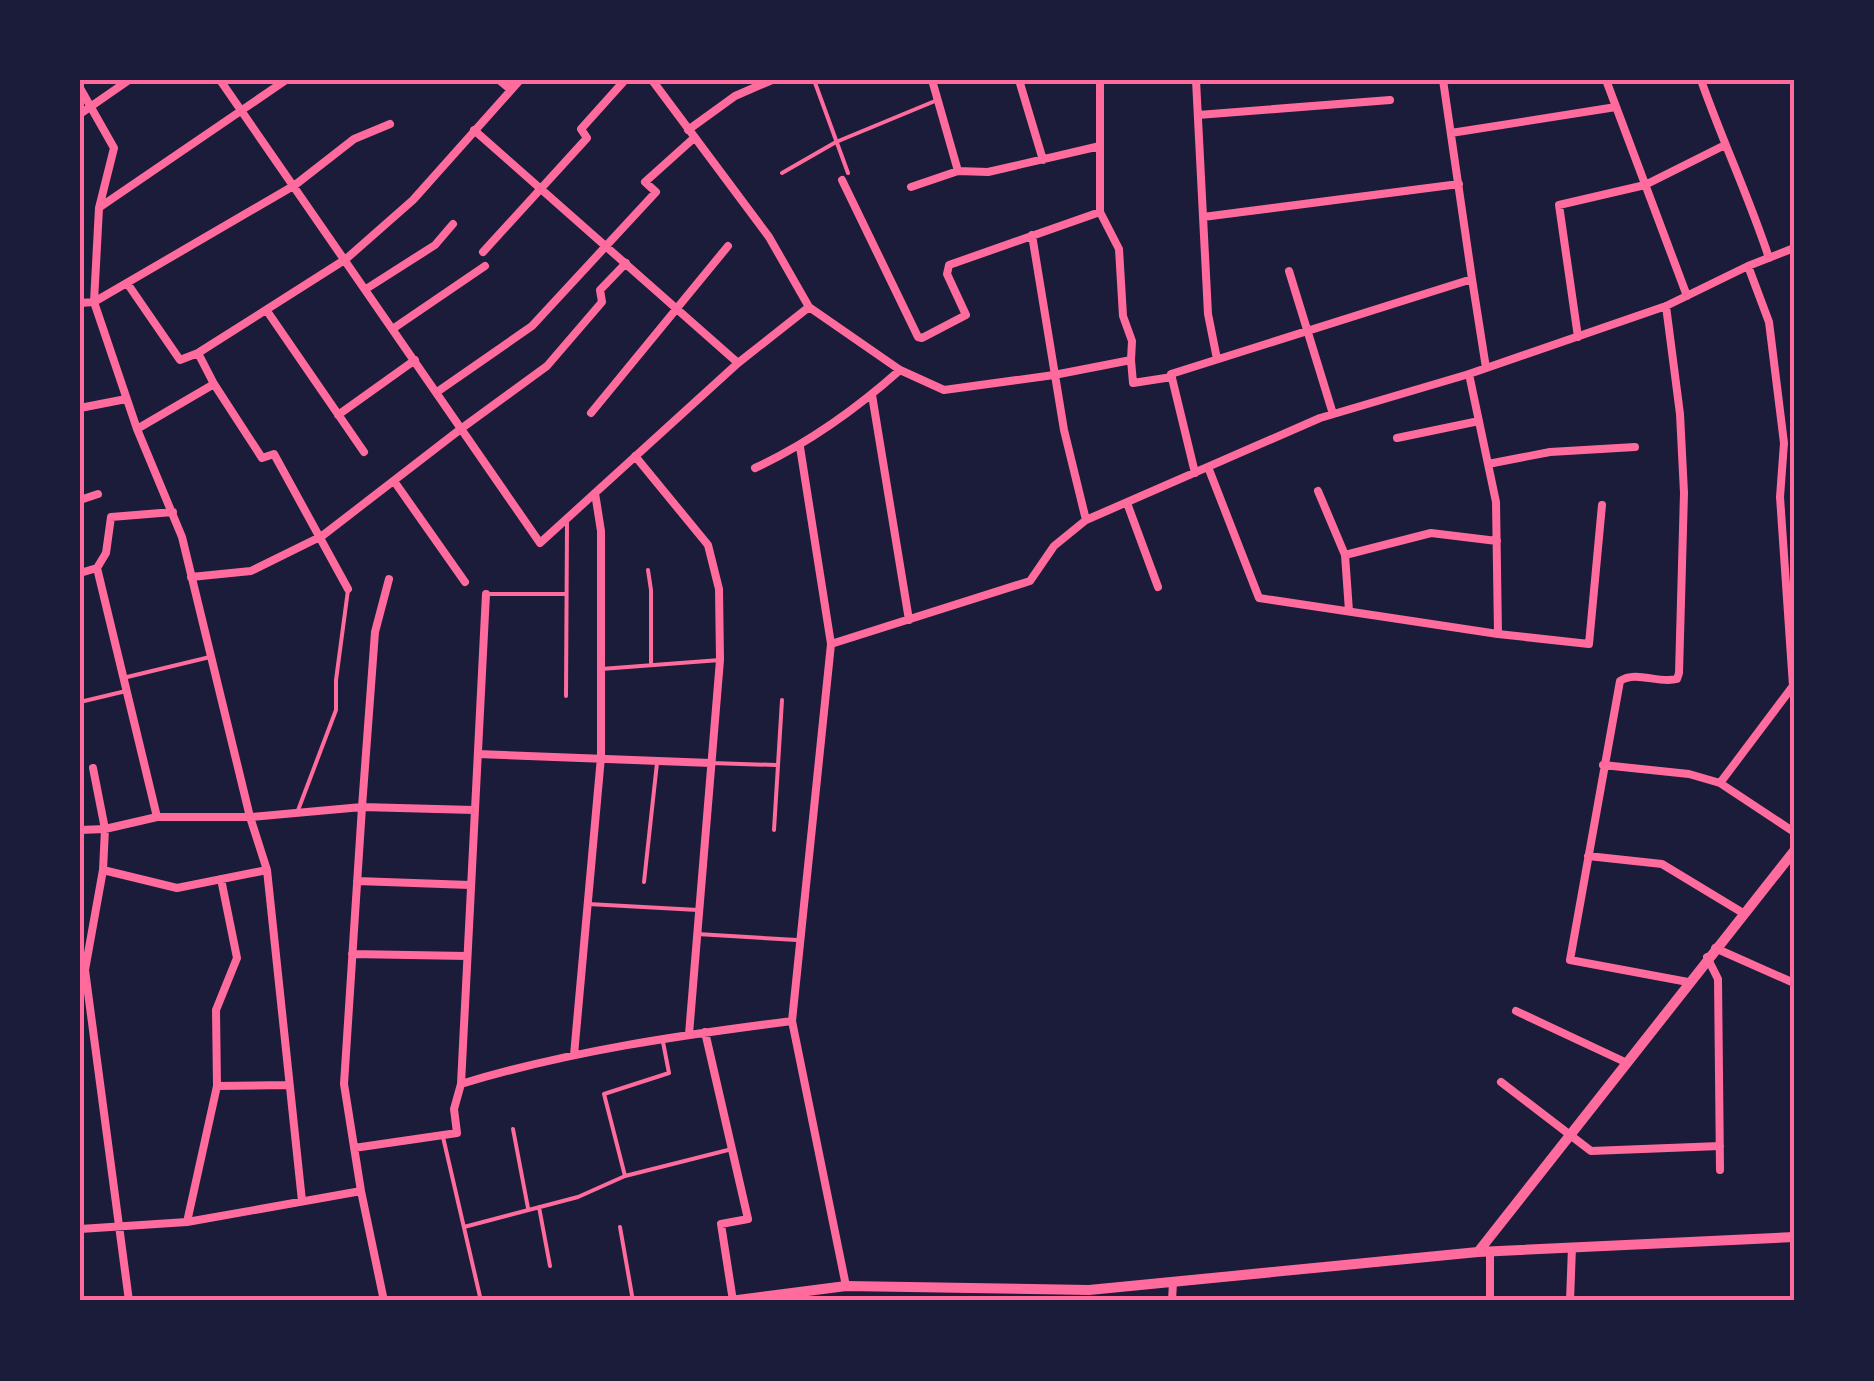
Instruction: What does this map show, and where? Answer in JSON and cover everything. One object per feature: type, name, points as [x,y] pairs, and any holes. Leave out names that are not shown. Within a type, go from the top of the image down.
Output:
[{"type":"street","points":[[80,114],[129,80]]},
{"type":"street","points":[[220,80],[540,544],[738,362],[809,307]]},
{"type":"street","points":[[98,208],[286,80]]},
{"type":"street","points":[[499,80],[511,90]]},
{"type":"street","points":[[127,282],[180,360],[198,353],[346,259],[413,200],[520,80]]},
{"type":"street","points":[[483,252],[587,138],[581,129],[625,80]]},
{"type":"street","points":[[652,80],[768,238],[809,307],[900,370],[944,390],[1131,360]]},
{"type":"street","points":[[437,392],[532,326],[656,192],[645,182],[691,134],[735,96],[772,80]]},
{"type":"street","points":[[932,80],[958,171]]},
{"type":"street","points":[[1019,80],[1043,160]]},
{"type":"street","points":[[1100,80],[1100,212],[1119,249],[1123,316],[1132,341],[1133,384],[1172,377]]},
{"type":"street","points":[[1196,80],[1208,314],[1216,359]]},
{"type":"street","points":[[1443,80],[1486,368]]},
{"type":"street","points":[[1606,80],[1687,296]]},
{"type":"street","points":[[1701,80],[1769,258]]},
{"type":"street","points":[[80,88],[114,148],[98,208],[94,302],[137,429],[173,512],[250,818],[267,870],[302,1202]]},
{"type":"street","points":[[1198,115],[1390,100]]},
{"type":"street","points":[[1451,133],[1616,106]]},
{"type":"street","points":[[80,303],[94,302],[295,186],[354,138],[390,124]]},
{"type":"street","points":[[474,130],[738,362]]},
{"type":"street","points":[[1578,337],[1558,206],[1646,186],[1726,145]]},
{"type":"street","points":[[911,187],[958,171],[988,172],[1100,146]]},
{"type":"street","points":[[845,177],[918,337],[922,338],[966,316],[946,268],[1100,212]]},
{"type":"street","points":[[1203,216],[1458,184]]},
{"type":"street","points":[[366,289],[435,245],[453,224]]},
{"type":"street","points":[[1032,236],[1064,430],[1086,520]]},
{"type":"street","points":[[592,413],[728,246]]},
{"type":"street","points":[[832,644],[1030,581],[1054,546],[1086,520],[1333,414],[1470,374],[1666,306],[1794,248]]},
{"type":"street","points":[[191,578],[252,572],[322,536],[547,366],[602,302],[600,290],[626,263]]},
{"type":"street","points":[[394,328],[485,266]]},
{"type":"street","points":[[1720,784],[1793,686],[1780,497],[1784,442],[1769,322],[1748,266]]},
{"type":"street","points":[[1289,272],[1333,414]]},
{"type":"street","points":[[1195,473],[1171,374],[1472,279]]},
{"type":"street","points":[[1666,306],[1680,414],[1684,492],[1678,672],[1676,679],[1670,681],[1630,676],[1620,681],[1570,960],[1688,982]]},
{"type":"street","points":[[267,311],[364,452]]},
{"type":"street","points":[[198,353],[262,458],[274,454],[348,588]]},
{"type":"street","points":[[338,414],[416,360]]},
{"type":"street","points":[[756,468],[800,447],[900,370]]},
{"type":"street","points":[[1470,374],[1496,502],[1498,634]]},
{"type":"street","points":[[137,429],[214,384]]},
{"type":"street","points":[[872,395],[909,620]]},
{"type":"street","points":[[80,408],[126,399]]},
{"type":"street","points":[[1398,438],[1479,421]]},
{"type":"street","points":[[800,447],[832,644],[792,1021],[846,1286]]},
{"type":"street","points":[[1488,464],[1550,452],[1636,448]]},
{"type":"street","points":[[635,456],[708,545],[719,589],[720,660],[689,1034]]},
{"type":"street","points":[[1208,467],[1259,598],[1590,644],[1602,505]]},
{"type":"street","points":[[394,481],[465,582]]},
{"type":"street","points":[[1318,492],[1344,554],[1349,611]]},
{"type":"street","points":[[574,1055],[601,757],[601,531],[594,493]]},
{"type":"street","points":[[80,500],[98,494]]},
{"type":"street","points":[[1126,503],[1158,586]]},
{"type":"street","points":[[80,573],[97,568],[106,553],[111,517],[173,512]]},
{"type":"street","points":[[1344,554],[1431,533],[1497,540]]},
{"type":"street","points":[[97,568],[156,817]]},
{"type":"street","points":[[384,1301],[344,1084],[375,632],[389,579]]},
{"type":"street","points":[[354,1148],[457,1133],[454,1109],[461,1084],[486,594]]},
{"type":"street","points":[[478,754],[711,763]]},
{"type":"street","points":[[1603,765],[1689,774],[1720,784],[1794,832]]},
{"type":"street","points":[[93,768],[105,830],[103,870],[82,967],[128,1301]]},
{"type":"street","points":[[80,830],[105,830],[156,817],[250,818],[362,807],[474,810]]},
{"type":"street","points":[[1490,1301],[1484,1252],[1570,1133],[1794,851]]},
{"type":"street","points":[[1588,856],[1662,864],[1744,913]]},
{"type":"street","points":[[103,870],[177,888],[267,870]]},
{"type":"street","points":[[187,1222],[217,1086],[216,1010],[237,958],[221,880]]},
{"type":"street","points":[[357,881],[470,885]]},
{"type":"street","points":[[1711,952],[1794,983]]},
{"type":"street","points":[[1711,952],[1718,979],[1720,1170]]},
{"type":"street","points":[[352,954],[467,956]]},
{"type":"street","points":[[1516,1010],[1626,1062]]},
{"type":"street","points":[[461,1084],[528,1063],[689,1034],[792,1021]]},
{"type":"street","points":[[705,1032],[748,1218],[721,1224],[731,1301],[846,1286],[1089,1290],[1484,1252],[1794,1238]]},
{"type":"street","points":[[1500,1082],[1592,1150],[1720,1146]]},
{"type":"street","points":[[217,1086],[287,1085]]},
{"type":"street","points":[[80,1228],[187,1222],[361,1191]]},
{"type":"street","points":[[1570,1301],[1572,1248]]},
{"type":"street","points":[[1172,1301],[1173,1282]]},
{"type":"lane","points":[[814,80],[845,177]]},
{"type":"lane","points":[[782,174],[836,142],[939,99]]},
{"type":"lane","points":[[566,519],[566,696]]},
{"type":"lane","points":[[648,570],[651,665]]},
{"type":"lane","points":[[297,813],[336,710],[348,588]]},
{"type":"lane","points":[[486,594],[566,594]]},
{"type":"lane","points":[[124,678],[210,657]]},
{"type":"lane","points":[[601,669],[720,660]]},
{"type":"lane","points":[[80,702],[126,691]]},
{"type":"lane","points":[[774,830],[782,700]]},
{"type":"lane","points":[[644,882],[657,760]]},
{"type":"lane","points":[[711,763],[778,766]]},
{"type":"lane","points":[[588,904],[699,910]]},
{"type":"lane","points":[[697,934],[799,940]]},
{"type":"lane","points":[[625,1176],[604,1094],[668,1074],[662,1039]]},
{"type":"lane","points":[[513,1129],[528,1210]]},
{"type":"lane","points":[[444,1136],[481,1301]]},
{"type":"lane","points":[[464,1227],[578,1197],[625,1176],[732,1149]]},
{"type":"lane","points":[[539,1207],[550,1266]]},
{"type":"lane","points":[[620,1227],[634,1301]]}]
